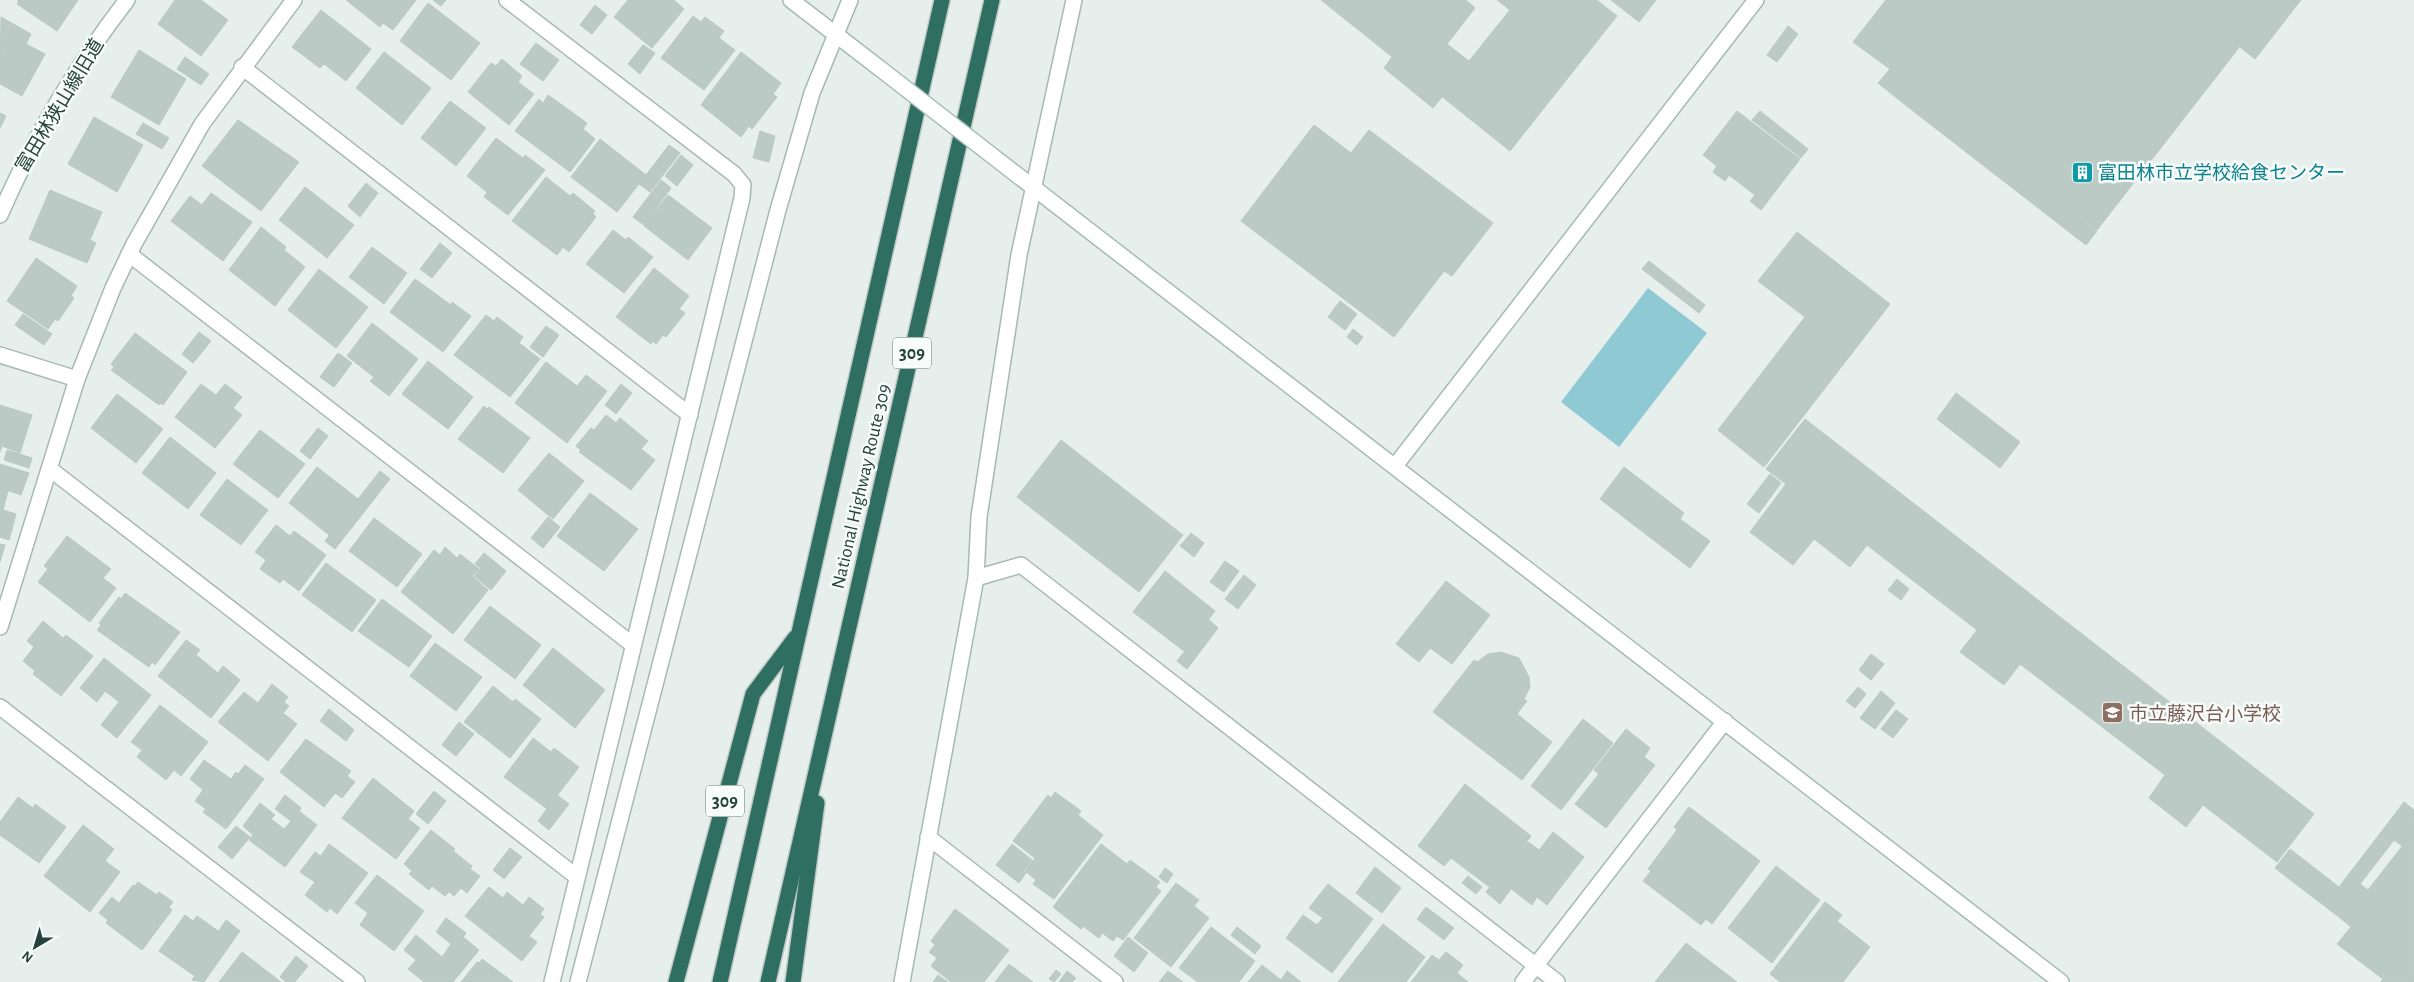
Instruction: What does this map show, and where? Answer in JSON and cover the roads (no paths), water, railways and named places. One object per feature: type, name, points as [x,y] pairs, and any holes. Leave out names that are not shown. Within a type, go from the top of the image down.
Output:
[{"type":"highway","name":"National Highway Route 309","points":[[720,982],[942,0]]},
{"type":"highway","name":"National Highway Route 309","points":[[768,982],[992,0]]},
{"type":"highway","name":"309","points":[[676,982],[753,694],[800,632]]},
{"type":"highway","name":"309","points":[[793,982],[830,705]]},
{"type":"street","name":"富田林狭山線旧道","points":[[0,215],[16,177],[55,107],[95,41],[127,0]]},
{"type":"street","points":[[0,627],[78,379],[113,288],[129,254],[192,140],[242,67],[294,0]]},
{"type":"street","points":[[507,0],[734,174],[743,185],[742,198],[552,982]]},
{"type":"street","points":[[791,0],[2062,982]]},
{"type":"street","points":[[578,982],[778,210],[812,93],[850,0]]},
{"type":"street","points":[[902,982],[976,578],[981,508],[1018,255],[1074,0]]},
{"type":"street","points":[[1395,466],[1756,0]]},
{"type":"street","points":[[242,67],[690,414]]},
{"type":"street","points":[[129,254],[633,645]]},
{"type":"street","points":[[0,355],[78,379]]},
{"type":"street","points":[[50,469],[577,877]]},
{"type":"street","points":[[976,578],[1021,566],[1557,982]]},
{"type":"street","points":[[0,707],[357,982]]},
{"type":"street","points":[[1523,982],[1724,721]]},
{"type":"street","points":[[928,838],[1115,982]]},
{"type":"water","points":[[1648,288],[1707,333],[1619,447],[1561,402]]},
{"type":"place","name":"富田林市立学校給食センター","points":[[2082,172]]},
{"type":"place","name":"市立藤沢台小学校","points":[[2113,713]]}]
